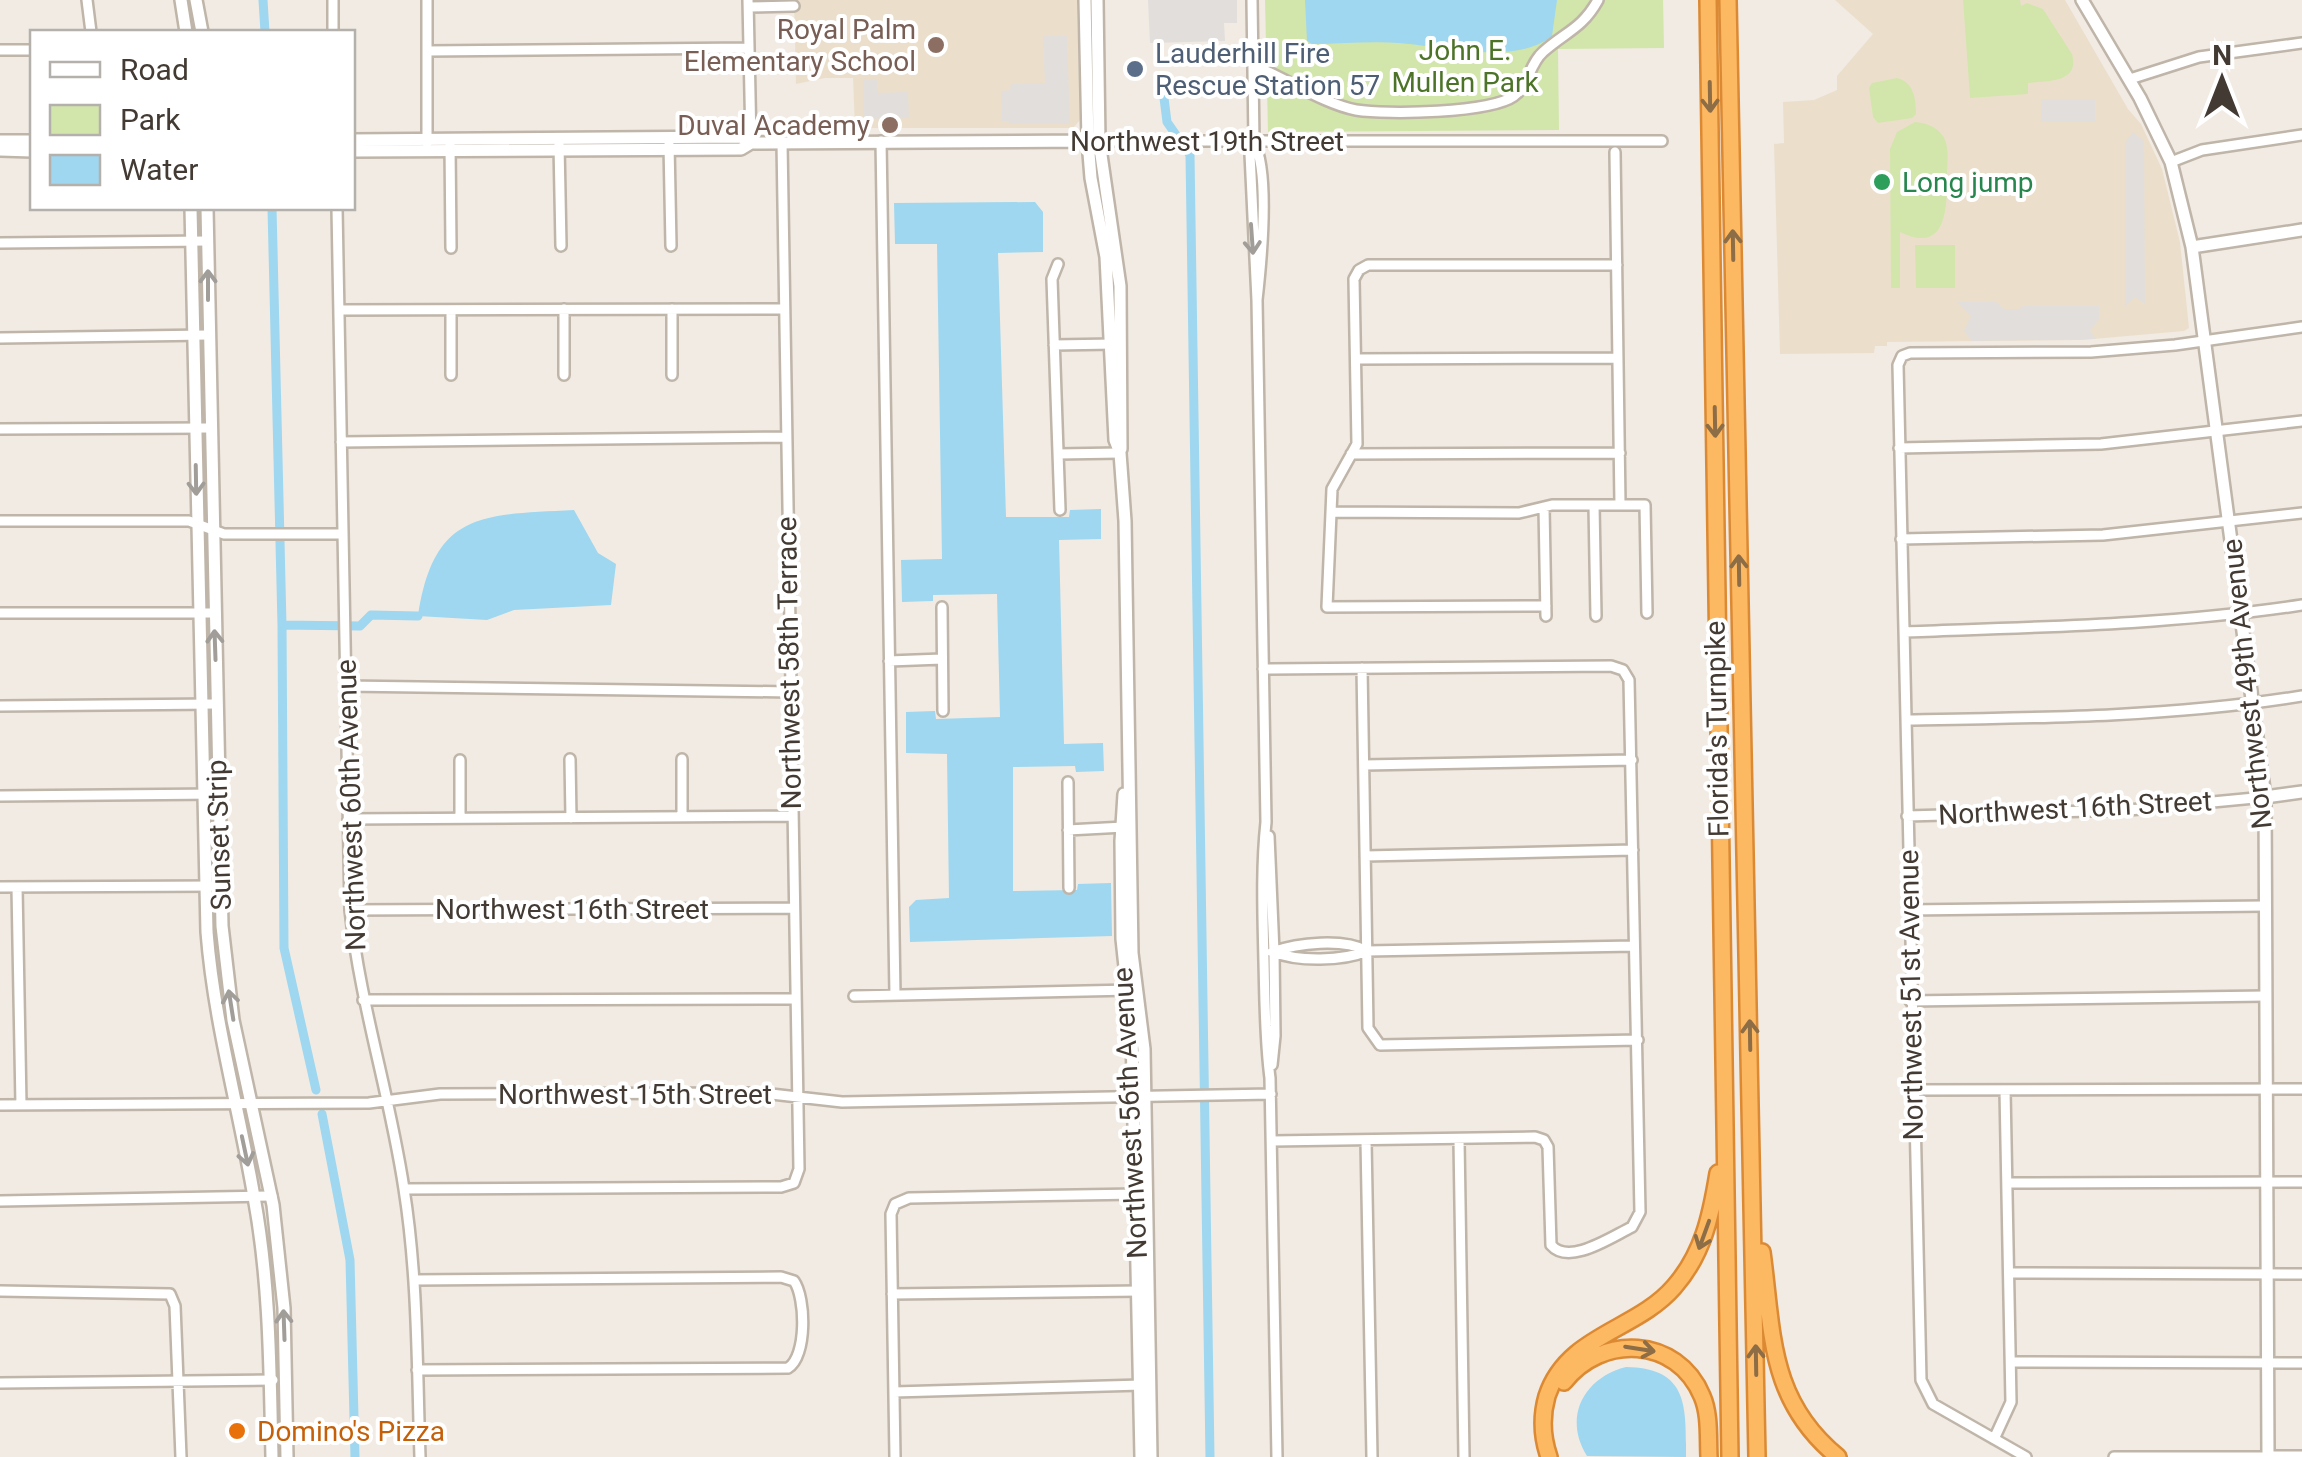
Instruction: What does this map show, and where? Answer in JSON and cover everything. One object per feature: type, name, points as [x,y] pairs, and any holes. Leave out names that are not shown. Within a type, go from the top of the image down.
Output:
[{"type":"highway","name":"Florida's Turnpike","points":[[1708,0],[1730,1457]]},
{"type":"highway","name":"Florida's Turnpike","points":[[1728,0],[1758,1457]]},
{"type":"highway","points":[[1549,1457],[1542,1432],[1543,1416],[1556,1376],[1586,1345],[1656,1305],[1686,1273],[1708,1229],[1725,1140]]},
{"type":"highway","points":[[1752,1188],[1772,1350],[1800,1414],[1838,1457]]},
{"type":"highway","points":[[1557,1457],[1550,1431],[1551,1417],[1564,1380],[1593,1356],[1622,1347],[1650,1349],[1665,1355],[1696,1383],[1707,1412],[1709,1457]]},
{"type":"street","points":[[87,0],[91,30]]},
{"type":"street","points":[[181,0],[186,30]]},
{"type":"street","points":[[196,0],[202,30]]},
{"type":"street","points":[[333,0],[333,30]]},
{"type":"street","points":[[426,0],[428,146]]},
{"type":"street","name":"Northwest 56th Avenue","points":[[1085,0],[1094,141]]},
{"type":"street","name":"Northwest 56th Avenue","points":[[1097,0],[1091,178],[1106,257],[1116,344],[1128,770],[1126,826],[1139,1096],[1144,1385],[1140,1457]]},
{"type":"street","points":[[1252,0],[1251,232],[1257,300],[1266,822],[1262,872],[1269,952],[1266,1052],[1271,1094],[1277,1457]]},
{"type":"street","points":[[1253,70],[1264,70],[1356,110],[1482,108],[1504,102],[1520,92],[1533,62],[1582,24],[1598,0]]},
{"type":"street","name":"Northwest 49th Avenue","points":[[2082,0],[2130,80],[2172,162],[2192,247],[2266,797],[2268,1457]]},
{"type":"street","points":[[751,143],[748,4],[794,6]]},
{"type":"street","points":[[2130,80],[2199,57],[2302,43]]},
{"type":"street","points":[[427,51],[749,48]]},
{"type":"street","points":[[0,50],[30,50]]},
{"type":"street","points":[[2172,162],[2202,150],[2302,135]]},
{"type":"street","name":"Northwest 19th Street","points":[[355,151],[741,138],[751,143],[1662,141]]},
{"type":"street","name":"Northwest 19th Street","points":[[355,140],[428,146]]},
{"type":"street","points":[[0,141],[30,141]]},
{"type":"street","points":[[880,141],[896,995]]},
{"type":"street","points":[[669,143],[671,246]]},
{"type":"street","name":"Northwest 58th Terrace","points":[[404,1188],[781,1187],[794,1182],[799,1169],[782,143]]},
{"type":"street","points":[[560,144],[561,246]]},
{"type":"street","points":[[450,146],[451,248]]},
{"type":"street","points":[[0,150],[30,150]]},
{"type":"street","points":[[1615,152],[1620,504]]},
{"type":"street","name":"Sunset Strip","points":[[190,210],[204,886],[209,957],[222,1044],[255,1198],[270,1312],[272,1457]]},
{"type":"street","name":"Sunset Strip","points":[[207,210],[219,886],[238,1041],[272,1196],[284,1308],[288,1457]]},
{"type":"street","name":"Northwest 60th Avenue","points":[[337,210],[350,910],[363,1000],[404,1188],[414,1280],[420,1457]]},
{"type":"street","points":[[2192,247],[2302,230]]},
{"type":"street","points":[[0,242],[208,241]]},
{"type":"street","points":[[1058,264],[1052,278],[1060,510]]},
{"type":"street","points":[[1544,507],[1546,611],[1326,607],[1332,489],[1357,444],[1354,279],[1368,265],[1617,265]]},
{"type":"street","points":[[564,309],[564,375]]},
{"type":"street","points":[[672,309],[672,375]]},
{"type":"street","points":[[339,310],[784,309]]},
{"type":"street","points":[[451,310],[451,376]]},
{"type":"street","points":[[2204,341],[2302,327]]},
{"type":"street","points":[[0,338],[208,335]]},
{"type":"street","name":"Northwest 51st Avenue","points":[[2026,1457],[1933,1404],[1921,1380],[1898,365],[1902,356],[1910,353],[2090,352],[2204,341]]},
{"type":"street","points":[[1054,346],[1116,344]]},
{"type":"street","points":[[1356,359],[1618,358]]},
{"type":"street","points":[[1900,448],[2101,444],[2302,422]]},
{"type":"street","points":[[0,429],[210,428]]},
{"type":"street","points":[[341,442],[786,437]]},
{"type":"street","points":[[1351,454],[1620,453]]},
{"type":"street","points":[[1058,454],[1120,454]]},
{"type":"street","points":[[1594,505],[1596,616]]},
{"type":"street","points":[[1332,512],[1519,513],[1544,507],[1645,505],[1647,613]]},
{"type":"street","points":[[1902,539],[2103,535],[2302,513]]},
{"type":"street","points":[[0,522],[196,522],[224,534],[343,534]]},
{"type":"street","points":[[1904,632],[2132,623],[2302,605]]},
{"type":"street","points":[[942,607],[943,710]]},
{"type":"street","points":[[0,614],[214,613]]},
{"type":"street","points":[[890,661],[942,659]]},
{"type":"street","points":[[1263,669],[1610,666],[1623,670],[1629,680],[1632,760],[1640,1212],[1632,1228],[1570,1254],[1557,1252],[1551,1245],[1548,1147],[1544,1140],[1272,1140]]},
{"type":"street","points":[[1362,668],[1368,1028],[1373,1039],[1380,1045],[1638,1040]]},
{"type":"street","points":[[346,686],[790,692]]},
{"type":"street","points":[[1906,720],[2106,716],[2302,696]]},
{"type":"street","points":[[0,706],[216,704]]},
{"type":"street","points":[[682,758],[682,817]]},
{"type":"street","points":[[570,759],[571,818]]},
{"type":"street","points":[[460,760],[460,818]]},
{"type":"street","points":[[1364,765],[1632,760]]},
{"type":"street","points":[[1068,782],[1069,888]]},
{"type":"street","name":"Northwest 16th Street","points":[[1907,816],[2129,810],[2302,792]]},
{"type":"street","points":[[0,796],[217,794]]},
{"type":"street","points":[[348,819],[792,816]]},
{"type":"street","points":[[1068,830],[1126,826]]},
{"type":"street","points":[[1365,856],[1633,850]]},
{"type":"street","points":[[0,888],[219,886]]},
{"type":"street","points":[[18,887],[21,1105]]},
{"type":"street","points":[[1908,910],[2265,906]]},
{"type":"street","name":"Northwest 16th Street","points":[[350,910],[794,908]]},
{"type":"street","points":[[1269,952],[1287,958],[1355,956],[1367,951],[1634,946]]},
{"type":"street","points":[[854,996],[1133,990]]},
{"type":"street","points":[[1910,1001],[2266,996]]},
{"type":"street","points":[[363,1000],[796,999]]},
{"type":"street","points":[[222,1044],[238,1041]]},
{"type":"street","points":[[1912,1090],[2302,1089]]},
{"type":"street","points":[[1994,1438],[2011,1402],[2005,1090]]},
{"type":"street","name":"Northwest 15th Street","points":[[0,1105],[387,1102],[440,1094],[762,1093],[842,1102],[1271,1094]]},
{"type":"street","points":[[1459,1140],[1464,1457]]},
{"type":"street","points":[[1366,1141],[1372,1457]]},
{"type":"street","points":[[2007,1184],[2302,1182]]},
{"type":"street","points":[[895,1457],[891,1214],[895,1204],[910,1198],[1141,1194]]},
{"type":"street","points":[[0,1201],[272,1196]]},
{"type":"street","points":[[2010,1273],[2302,1274]]},
{"type":"street","points":[[414,1280],[781,1278],[794,1281],[800,1290],[801,1352],[797,1363],[788,1368],[417,1370]]},
{"type":"street","points":[[892,1294],[1143,1291]]},
{"type":"street","points":[[0,1292],[170,1294],[175,1306],[181,1457]]},
{"type":"street","points":[[2012,1362],[2302,1364]]},
{"type":"street","points":[[0,1383],[286,1380]]},
{"type":"street","points":[[894,1392],[1144,1385]]},
{"type":"street","name":"Northwest 56th Avenue","points":[[1144,1385],[1151,1457]]},
{"type":"street","points":[[2114,1457],[2302,1457]]},
{"type":"shaded area","name":"Royal Palm Elementary School","points":[[794,0],[1077,0],[1080,120],[1073,128],[855,128],[853,78],[796,84]]},
{"type":"shaded area","points":[[1148,0],[1237,0],[1237,23],[1224,23],[1225,41],[1150,43]]},
{"type":"shaded area","points":[[1835,0],[2065,0],[2128,109],[2141,124],[2162,169],[2180,242],[2189,328],[2082,340],[1887,342],[1887,346],[1875,346],[1874,353],[1780,354],[1774,144],[1784,143],[1783,102],[1814,100],[1837,90],[1837,76],[1873,34]]},
{"type":"shaded area","points":[[1043,36],[1067,36],[1070,124],[1002,121],[1001,91],[1010,90],[1011,84],[1045,83]]},
{"type":"shaded area","points":[[863,80],[877,80],[878,93],[908,92],[909,118],[863,119]]},
{"type":"shaded area","points":[[2041,99],[2095,99],[2095,122],[2041,122]]},
{"type":"shaded area","points":[[2133,132],[2144,141],[2145,304],[2135,297],[2125,307],[2125,143]]},
{"type":"shaded area","points":[[1957,302],[1996,302],[2004,309],[2099,306],[2099,319],[2090,331],[2096,339],[1972,341],[1964,331],[1971,316]]},
{"type":"green space","name":"John E. Mullen Park","points":[[1265,0],[1663,0],[1664,48],[1558,49],[1559,130],[1268,132]]},
{"type":"green space","points":[[1963,0],[2020,0],[2021,6],[2027,3],[2043,9],[2072,54],[2071,70],[2060,79],[2028,83],[2028,94],[1970,98]]},
{"type":"green space","points":[[1897,78],[1910,87],[1916,114],[1878,123],[1873,117],[1869,88],[1872,83]]},
{"type":"green space","points":[[1915,122],[1934,127],[1945,140],[1945,214],[1936,233],[1927,237],[1900,232],[1900,288],[1891,288],[1890,149],[1897,132]]},
{"type":"green space","points":[[1915,245],[1955,245],[1955,288],[1916,288]]},
{"type":"water","points":[[1305,0],[1557,0],[1552,36],[1519,50],[1478,52],[1388,42],[1312,44],[1307,41]]},
{"type":"water","points":[[1035,202],[1043,212],[1043,252],[998,253],[1006,517],[1069,517],[1070,510],[1101,509],[1101,539],[1059,540],[1064,744],[1103,743],[1104,771],[1076,772],[1075,766],[1013,767],[1013,891],[1077,890],[1078,884],[1111,883],[1112,936],[910,942],[909,907],[916,900],[949,898],[947,754],[906,753],[906,712],[935,711],[936,719],[1000,717],[997,594],[933,595],[933,601],[902,602],[901,560],[942,559],[937,244],[895,244],[894,203]]},
{"type":"water","points":[[574,510],[598,553],[616,564],[611,605],[514,610],[487,620],[418,616],[436,555],[450,537],[489,518]]},
{"type":"water","points":[[1626,1367],[1662,1374],[1673,1383],[1684,1407],[1686,1457],[1587,1456],[1577,1428],[1581,1401],[1598,1380]]},
{"type":"waterway","points":[[263,0],[265,30]]},
{"type":"waterway","points":[[1163,90],[1167,122],[1190,155],[1210,1457]]},
{"type":"waterway","points":[[272,210],[282,625],[284,948],[316,1090]]},
{"type":"waterway","points":[[282,625],[360,626],[371,615],[418,616]]},
{"type":"waterway","points":[[322,1114],[350,1260],[355,1457]]},
{"type":"place","name":"Royal Palm Elementary School","points":[[936,45]]},
{"type":"place","name":"Lauderhill Fire Rescue Station 57","points":[[1135,69]]},
{"type":"place","name":"Duval Academy","points":[[890,125]]},
{"type":"place","name":"Long jump","points":[[1882,182]]},
{"type":"place","name":"Domino's Pizza","points":[[237,1431]]}]
